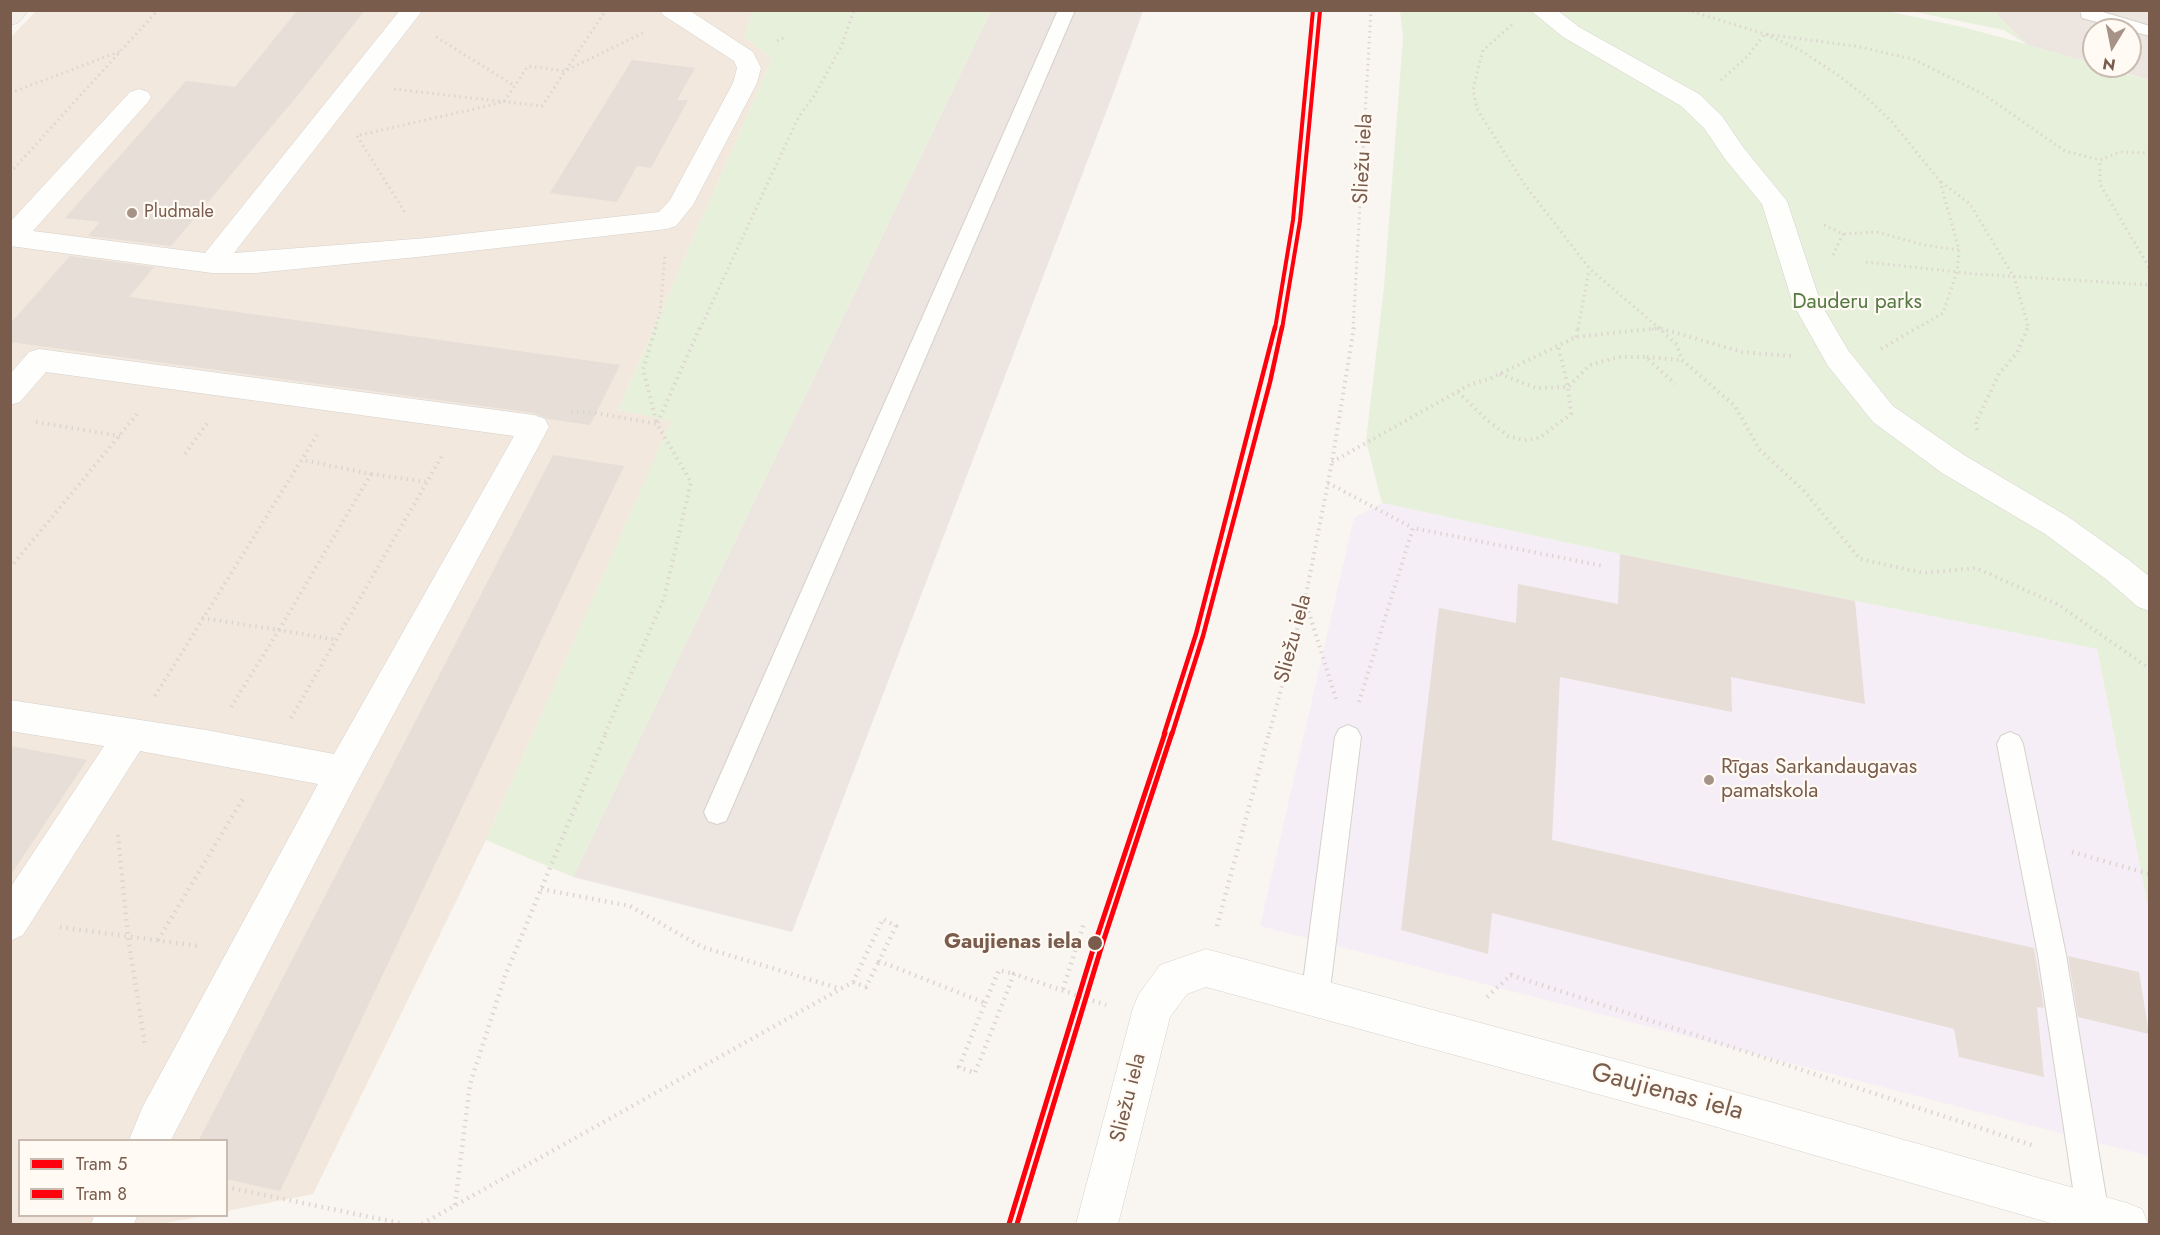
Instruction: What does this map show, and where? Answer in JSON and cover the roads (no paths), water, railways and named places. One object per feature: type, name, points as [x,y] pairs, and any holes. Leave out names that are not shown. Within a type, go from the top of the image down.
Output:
[{"type":"main road","points":[[10,18],[18,10]]},
{"type":"street","points":[[1542,11],[1571,32],[1690,100],[1713,122],[1734,153],[1774,201],[1807,304],[1838,358],[1883,414],[1953,464],[2056,525],[2118,570],[2150,597]]},
{"type":"street","points":[[11,237],[212,263],[256,263],[427,247],[667,220],[680,205],[744,82],[749,68],[745,57],[697,25],[674,13]]},
{"type":"street","points":[[212,263],[409,14]]},
{"type":"street","points":[[11,237],[139,97]]},
{"type":"street","points":[[10,393],[39,360],[534,427],[343,772],[150,1139]]},
{"type":"street","points":[[10,715],[206,746],[343,772]]},
{"type":"street","points":[[11,921],[132,734]]},
{"type":"street","name":"Gaujienas iela","points":[[1206,968],[1689,1099],[2110,1220]]},
{"type":"street","name":"Sliežu iela","points":[[1097,1224],[1153,1008],[1174,979],[1206,968]]},
{"type":"lane","points":[[717,812],[1067,10]]},
{"type":"lane","points":[[2088,10],[2088,14],[2150,31]]},
{"type":"lane","points":[[1314,998],[1348,737]]},
{"type":"lane","points":[[2010,744],[2052,955],[2086,1171],[2110,1220]]},
{"type":"tram line","name":"5","points":[[1009,1224],[1095,943],[1127,851],[1196,634],[1263,380],[1279,309],[1293,220],[1313,10]]},
{"type":"tram line","name":"8","points":[[1017,1224],[1102,945],[1134,853],[1203,636],[1270,382],[1286,310],[1300,221],[1320,11]]},
{"type":"place","name":"Pludmale","points":[[132,213]]},
{"type":"place","name":"Rīgas Sarkandaugavas pamatskola","points":[[1709,780]]},
{"type":"place","name":"Gaujienas iela","points":[[1095,943]]},
{"type":"park label","name":"Dauderu parks","points":[[1857,303]]}]
